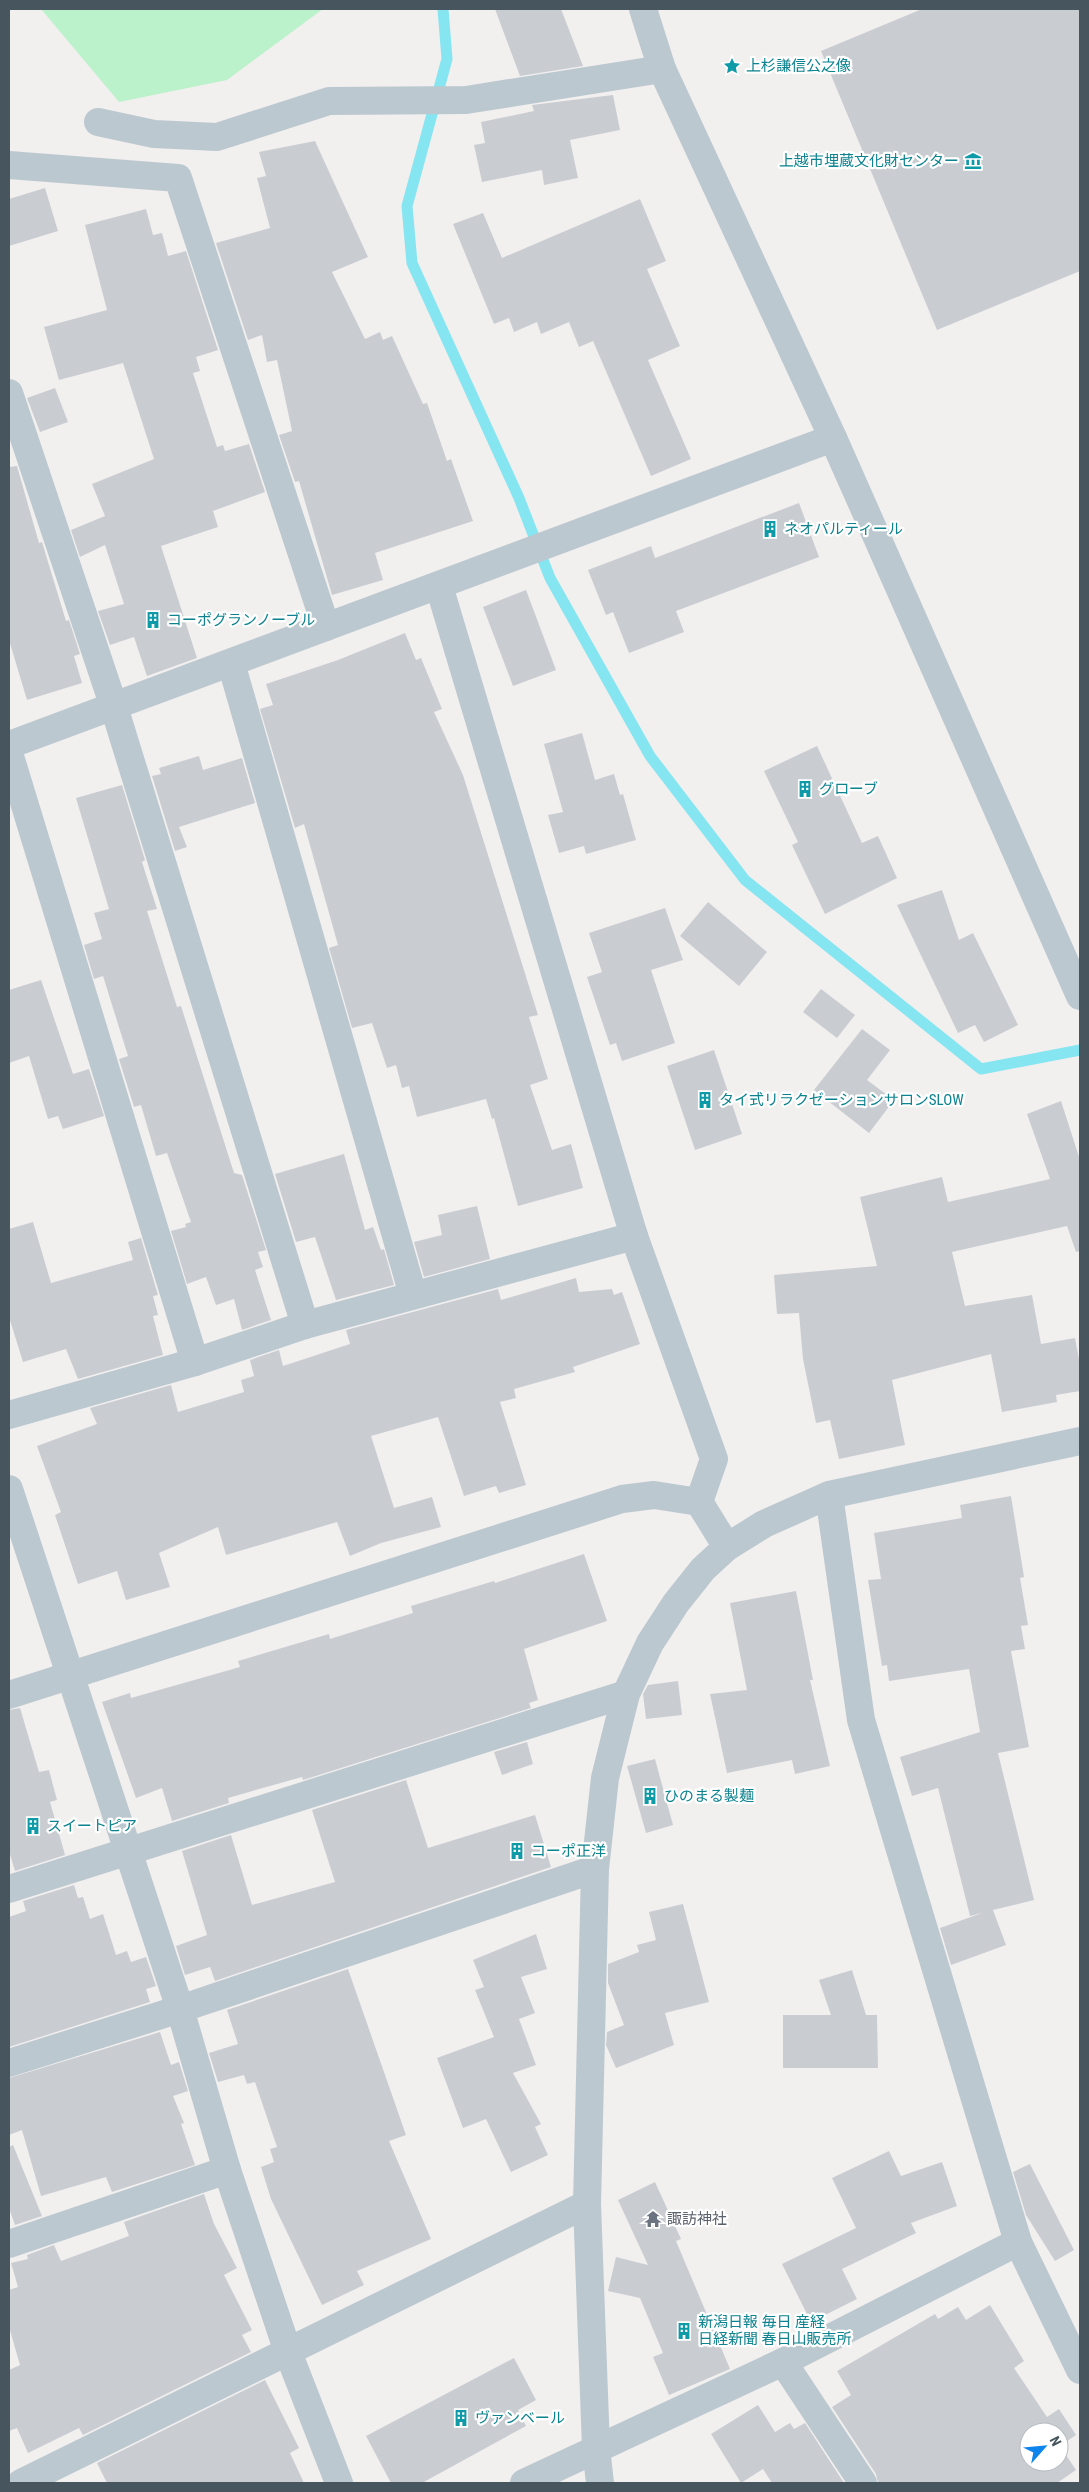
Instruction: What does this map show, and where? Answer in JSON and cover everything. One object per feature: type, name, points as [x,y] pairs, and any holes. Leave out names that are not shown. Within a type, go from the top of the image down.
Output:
[{"type":"street","points":[[643,9],[662,69],[833,438],[1080,996]]},
{"type":"street","points":[[98,122],[154,134],[217,137],[329,101],[466,100],[662,69]]},
{"type":"street","points":[[9,165],[178,178],[326,628]]},
{"type":"street","points":[[9,393],[114,707],[305,1326]]},
{"type":"street","points":[[9,745],[833,438]]},
{"type":"street","points":[[439,586],[634,1236],[714,1459],[699,1502]]},
{"type":"street","points":[[231,663],[413,1295]]},
{"type":"street","points":[[9,753],[195,1362]]},
{"type":"street","points":[[9,1415],[195,1362],[305,1326],[413,1295],[634,1236]]},
{"type":"street","points":[[600,2483],[596,2448],[586,2204],[595,1869],[605,1778],[626,1694],[650,1643],[676,1603],[703,1569],[727,1547],[764,1524],[829,1495],[1080,1442]]},
{"type":"street","points":[[9,1489],[180,2009],[227,2170],[288,2352],[339,2483]]},
{"type":"street","points":[[9,1695],[622,1499],[654,1495],[699,1502],[727,1547]]},
{"type":"street","points":[[829,1495],[861,1720],[1018,2242],[1080,2370]]},
{"type":"street","points":[[9,1889],[626,1694]]},
{"type":"street","points":[[9,2063],[180,2009],[595,1869]]},
{"type":"street","points":[[9,2244],[227,2170]]},
{"type":"street","points":[[21,2483],[586,2204]]},
{"type":"street","points":[[524,2483],[783,2362],[1018,2242]]},
{"type":"street","points":[[783,2362],[863,2483]]},
{"type":"green space","points":[[41,9],[323,9],[227,80],[119,102]]},
{"type":"building","points":[[495,9],[561,9],[583,66],[520,76]]},
{"type":"building","name":"上越市埋蔵文化財センター","points":[[922,9],[1080,9],[1080,271],[937,330],[821,51]]},
{"type":"building","points":[[613,95],[620,130],[570,140],[578,178],[544,185],[542,170],[482,182],[474,145],[485,143],[481,122],[534,111],[532,105]]},
{"type":"building","points":[[315,141],[368,257],[332,272],[365,339],[380,332],[383,340],[392,336],[423,404],[427,403],[447,461],[451,459],[473,521],[375,553],[383,580],[332,595],[299,481],[295,482],[279,435],[292,431],[277,360],[267,362],[262,335],[248,340],[216,243],[270,228],[257,178],[266,176],[259,152]]},
{"type":"building","points":[[45,188],[58,231],[9,246],[9,199]]},
{"type":"building","points":[[640,199],[666,261],[647,269],[680,346],[648,360],[691,459],[651,476],[593,341],[579,347],[569,322],[541,334],[537,322],[514,332],[509,318],[494,324],[453,224],[483,213],[502,258]]},
{"type":"building","points":[[146,209],[153,235],[162,233],[168,256],[186,251],[218,350],[196,357],[200,371],[193,373],[217,447],[223,445],[225,451],[249,444],[265,492],[213,511],[218,527],[161,546],[197,658],[147,676],[134,637],[110,645],[98,611],[124,604],[105,545],[80,557],[71,530],[105,516],[92,484],[154,459],[123,363],[59,380],[44,327],[107,310],[85,225]]},
{"type":"building","points":[[55,388],[68,422],[40,432],[27,398]]},
{"type":"building","points":[[17,466],[39,543],[42,542],[66,621],[69,620],[80,654],[74,656],[82,683],[27,700],[9,640],[9,467]]},
{"type":"building","points":[[799,503],[819,557],[676,611],[684,632],[629,653],[613,612],[606,615],[588,570],[651,546],[655,558]]},
{"type":"building","points":[[526,590],[556,670],[513,686],[483,607]]},
{"type":"building","points":[[405,633],[416,660],[421,658],[442,709],[434,712],[463,775],[538,1015],[529,1017],[548,1079],[530,1085],[552,1150],[571,1144],[583,1188],[518,1206],[494,1118],[492,1119],[486,1099],[417,1117],[409,1086],[402,1088],[396,1065],[387,1068],[372,1023],[352,1028],[329,948],[338,945],[304,824],[295,828],[260,709],[273,705],[266,684],[338,660]]},
{"type":"building","points":[[582,733],[595,780],[614,774],[620,795],[623,794],[636,840],[586,854],[584,846],[559,853],[548,815],[563,812],[544,744]]},
{"type":"building","points":[[817,746],[862,843],[878,836],[897,878],[825,914],[792,845],[798,842],[764,771]]},
{"type":"building","points":[[199,756],[203,770],[242,758],[255,803],[179,827],[187,847],[175,851],[152,776],[161,774],[159,768]]},
{"type":"building","points":[[122,785],[145,860],[142,862],[157,909],[147,911],[177,1007],[181,1006],[234,1173],[242,1175],[266,1250],[258,1252],[263,1267],[255,1270],[271,1320],[242,1330],[234,1299],[216,1305],[206,1277],[187,1284],[171,1231],[186,1227],[185,1224],[191,1222],[167,1153],[156,1156],[141,1105],[134,1107],[119,1059],[128,1056],[103,976],[94,979],[84,945],[102,939],[94,913],[109,909],[76,798]]},
{"type":"building","points":[[942,890],[959,940],[973,933],[1018,1025],[984,1042],[975,1025],[958,1033],[897,905]]},
{"type":"building","points":[[708,902],[767,952],[739,986],[680,936]]},
{"type":"building","points":[[665,908],[683,960],[651,970],[675,1043],[622,1061],[616,1043],[610,1045],[587,977],[602,972],[589,933]]},
{"type":"building","points":[[41,980],[73,1074],[89,1069],[104,1116],[63,1129],[58,1116],[48,1119],[29,1056],[9,1063],[9,990]]},
{"type":"building","points":[[821,989],[855,1015],[837,1038],[803,1012]]},
{"type":"building","points":[[862,1029],[890,1050],[867,1080],[894,1100],[869,1133],[814,1090]]},
{"type":"building","name":"タイ式リラクゼーションサロンSLOW","points":[[714,1050],[742,1134],[695,1150],[667,1066]]},
{"type":"building","points":[[1061,1101],[1080,1160],[1080,1251],[1076,1252],[1067,1226],[952,1252],[965,1306],[1032,1295],[1041,1344],[1075,1338],[1080,1365],[1080,1391],[1056,1395],[1057,1402],[1002,1412],[991,1354],[892,1380],[905,1445],[839,1459],[830,1420],[816,1423],[803,1359],[799,1313],[777,1314],[774,1275],[877,1266],[860,1197],[942,1177],[948,1202],[1050,1179],[1027,1114]]},
{"type":"building","points":[[344,1154],[365,1230],[373,1227],[381,1250],[384,1249],[394,1285],[336,1300],[315,1237],[296,1242],[275,1174]]},
{"type":"building","points":[[477,1206],[490,1259],[424,1277],[414,1242],[442,1235],[438,1215]]},
{"type":"building","points":[[33,1222],[51,1283],[133,1260],[128,1242],[141,1238],[158,1295],[153,1296],[158,1315],[153,1316],[163,1355],[78,1379],[66,1349],[23,1362],[9,1317],[9,1229]]},
{"type":"building","points":[[576,1278],[579,1292],[612,1289],[614,1295],[622,1292],[640,1344],[573,1367],[575,1372],[514,1389],[516,1398],[500,1402],[526,1485],[499,1493],[496,1486],[464,1496],[438,1417],[371,1436],[394,1508],[432,1497],[441,1527],[381,1543],[350,1556],[337,1522],[226,1555],[218,1527],[159,1553],[170,1587],[126,1600],[117,1571],[78,1584],[55,1515],[61,1512],[37,1446],[97,1424],[90,1408],[171,1385],[178,1412],[244,1392],[241,1380],[254,1376],[250,1360],[279,1350],[283,1366],[350,1344],[346,1330],[498,1289],[501,1300]]},
{"type":"building","points":[[1011,1496],[1024,1577],[1020,1578],[1028,1625],[1021,1626],[1025,1649],[1011,1651],[1029,1747],[998,1753],[1034,1900],[993,1910],[1006,1945],[951,1965],[940,1928],[982,1913],[970,1916],[938,1788],[912,1796],[900,1757],[980,1732],[969,1669],[889,1681],[887,1665],[882,1666],[868,1580],[881,1579],[874,1533],[962,1518],[960,1505]]},
{"type":"building","points":[[584,1554],[607,1621],[524,1649],[538,1700],[529,1703],[531,1708],[303,1780],[302,1777],[228,1798],[229,1803],[172,1821],[162,1788],[136,1798],[102,1702],[130,1693],[131,1698],[240,1667],[238,1661],[329,1634],[330,1639],[413,1613],[411,1606],[494,1581],[495,1583]]},
{"type":"building","points":[[796,1591],[813,1680],[810,1680],[830,1766],[795,1774],[792,1760],[727,1773],[710,1694],[747,1690],[730,1603]]},
{"type":"building","points":[[678,1681],[682,1715],[646,1719],[643,1694],[648,1685]]},
{"type":"building","name":"スイートピア","points":[[20,1708],[39,1772],[49,1770],[57,1800],[50,1802],[65,1855],[15,1871],[9,1851],[9,1710]]},
{"type":"building","points":[[527,1742],[533,1764],[502,1775],[494,1752]]},
{"type":"building","name":"ひのまる製麺","points":[[655,1759],[673,1825],[646,1833],[627,1766]]},
{"type":"building","points":[[406,1780],[428,1848],[535,1815],[551,1867],[215,1981],[210,1967],[185,1975],[176,1946],[207,1935],[182,1851],[231,1835],[252,1905],[335,1882],[312,1810]]},
{"type":"building","points":[[74,1885],[78,1898],[83,1897],[90,1919],[103,1914],[116,1955],[127,1951],[131,1962],[146,1957],[156,1986],[146,1989],[150,2002],[9,2047],[9,1917],[26,1911],[23,1901]]},
{"type":"building","points":[[683,1904],[709,2002],[665,2013],[674,2045],[616,2068],[606,2045],[607,2032],[624,2025],[608,1983],[608,1964],[639,1952],[637,1945],[656,1940],[649,1912]]},
{"type":"building","points":[[536,1934],[547,1969],[521,1977],[535,2013],[519,2019],[536,2065],[513,2073],[541,2124],[535,2127],[548,2155],[511,2172],[486,2119],[463,2128],[437,2058],[494,2037],[475,1990],[484,1987],[473,1960]]},
{"type":"building","points":[[348,1969],[406,2135],[389,2141],[431,2239],[357,2271],[364,2285],[322,2305],[271,2199],[261,2167],[274,2162],[270,2149],[277,2147],[255,2082],[247,2084],[244,2075],[218,2082],[209,2053],[238,2044],[227,2010]]},
{"type":"building","points":[[852,1970],[866,2015],[877,2015],[878,2068],[783,2068],[783,2015],[831,2015],[819,1980]]},
{"type":"building","points":[[160,2032],[171,2065],[179,2062],[188,2091],[173,2096],[184,2123],[181,2124],[195,2165],[112,2192],[106,2177],[41,2196],[22,2130],[9,2135],[9,2078]]},
{"type":"building","points":[[13,2145],[42,2216],[15,2225],[9,2208],[9,2147]]},
{"type":"building","points":[[889,2151],[901,2176],[942,2162],[957,2206],[911,2223],[916,2233],[842,2269],[857,2299],[811,2322],[782,2264],[856,2228],[832,2178]]},
{"type":"building","points":[[1030,2164],[1074,2250],[1055,2261],[1026,2215],[1013,2172]]},
{"type":"building","points":[[655,2182],[681,2239],[676,2241],[730,2369],[669,2395],[653,2357],[663,2353],[640,2298],[608,2291],[616,2257],[648,2265],[618,2200]]},
{"type":"building","points":[[204,2194],[214,2224],[237,2268],[224,2275],[252,2330],[242,2335],[251,2352],[83,2435],[79,2428],[28,2453],[17,2428],[9,2431],[9,2370],[20,2365],[9,2327],[9,2290],[18,2287],[11,2263],[28,2259],[27,2255],[54,2245],[61,2261],[129,2236],[124,2222]]},
{"type":"building","points":[[990,2305],[1024,2361],[1014,2368],[1047,2417],[1059,2409],[1068,2422],[1019,2422],[1019,2472],[1069,2472],[1069,2460],[1076,2470],[1057,2483],[878,2483],[876,2474],[832,2407],[851,2395],[837,2371],[935,2314],[938,2319],[958,2307],[966,2320]]},
{"type":"building","name":"ヴァンベール","points":[[514,2358],[536,2400],[518,2410],[526,2426],[422,2483],[391,2483],[366,2436]]},
{"type":"building","points":[[265,2380],[299,2448],[290,2453],[304,2483],[107,2483],[97,2463]]},
{"type":"building","points":[[758,2405],[775,2432],[790,2423],[794,2429],[805,2423],[844,2483],[772,2483],[763,2469],[741,2483],[711,2434]]},
{"type":"building","points":[[1069,2424],[1076,2435],[1069,2440]]},
{"type":"waterway","points":[[443,9],[447,59],[407,206],[412,263],[519,498],[550,578],[650,756],[745,880],[981,1069],[1080,1050]]},
{"type":"place","name":"上杉謙信公之像","points":[[732,66]]},
{"type":"place","name":"上越市埋蔵文化財センター","points":[[973,161]]},
{"type":"place","name":"ネオパルティール","points":[[770,529]]},
{"type":"place","name":"コーポグランノーブル","points":[[153,620]]},
{"type":"place","name":"グローブ","points":[[805,789]]},
{"type":"place","name":"タイ式リラクゼーションサロンSLOW","points":[[705,1100]]},
{"type":"place","name":"ひのまる製麺","points":[[650,1796]]},
{"type":"place","name":"スイートピア","points":[[33,1826]]},
{"type":"place","name":"コーポ正洋","points":[[517,1851]]},
{"type":"place","name":"諏訪神社","points":[[653,2219]]},
{"type":"place","name":"新潟日報 毎日 産経 日経新聞 春日山販売所","points":[[684,2331]]},
{"type":"place","name":"ヴァンベール","points":[[461,2418]]}]
